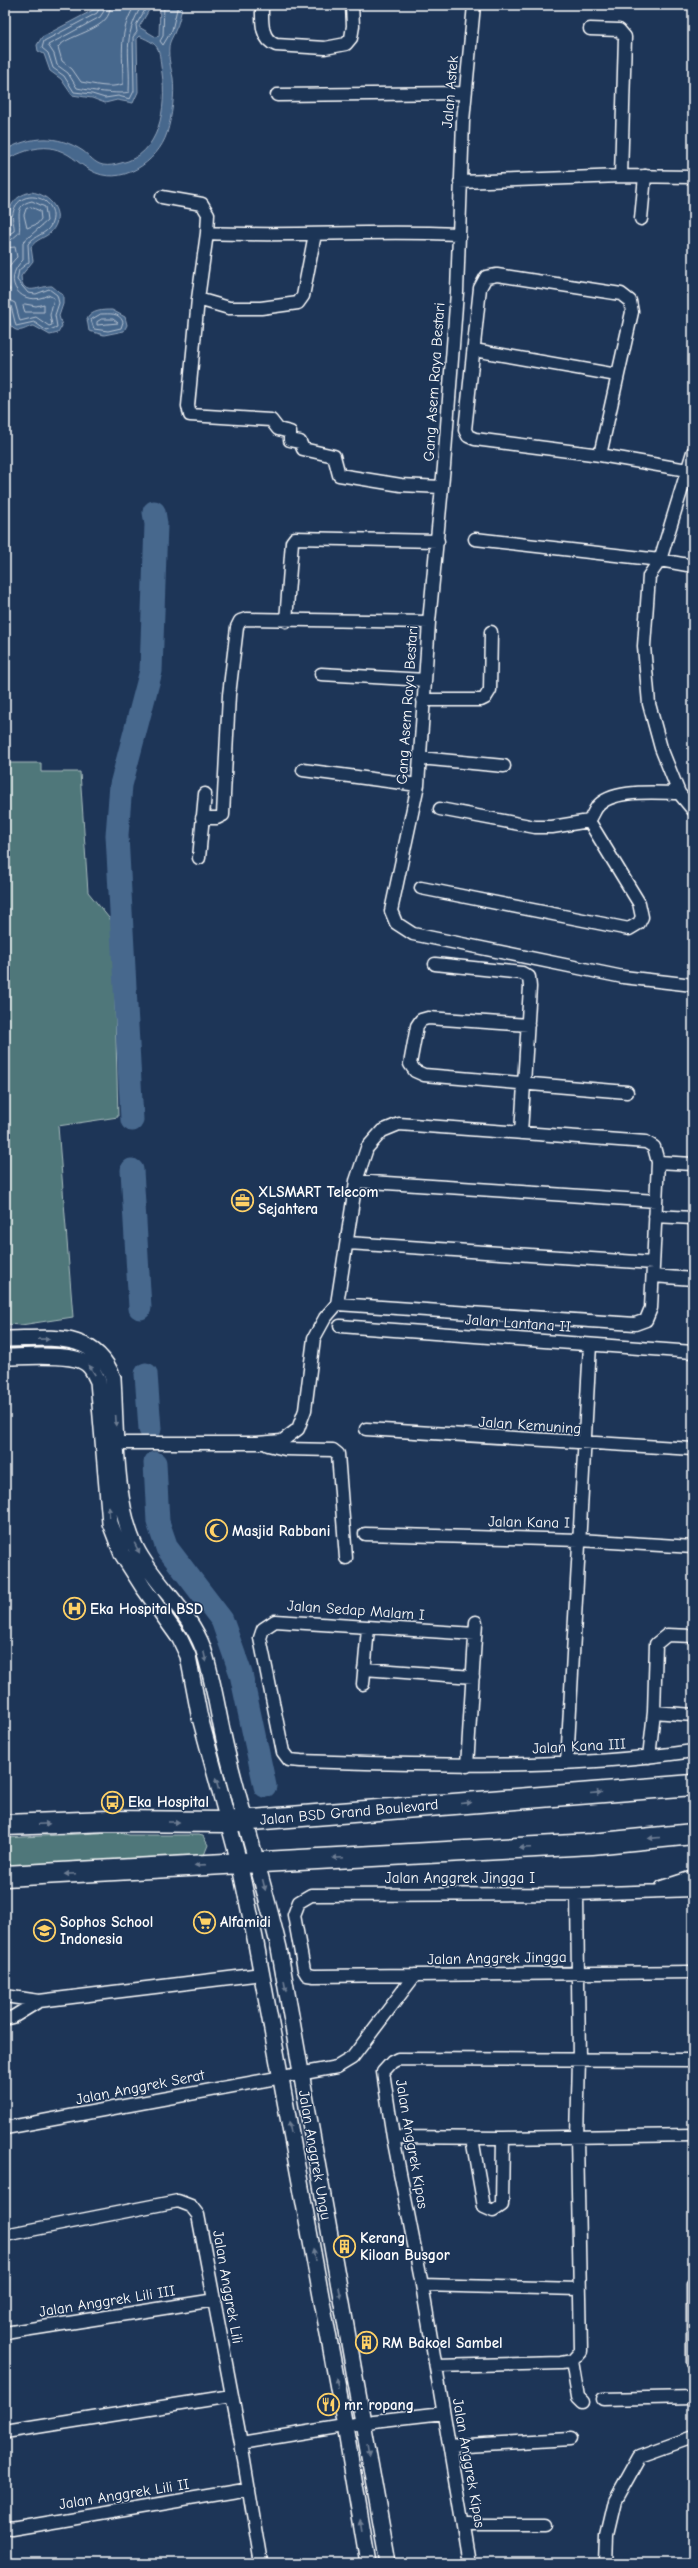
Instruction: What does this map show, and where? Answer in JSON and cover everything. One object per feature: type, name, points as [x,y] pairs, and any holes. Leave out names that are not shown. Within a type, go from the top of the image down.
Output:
[{"type":"main road","name":"Jalan BSD Grand Boulevard","points":[[5,1825],[108,1821],[237,1821],[693,1785]]},
{"type":"main road","points":[[5,1876],[111,1872],[248,1862],[592,1844],[693,1834]]},
{"type":"street","points":[[262,5],[265,37],[269,42],[276,45],[324,48],[346,44],[351,38],[352,5]]},
{"type":"street","name":"Jalan Astek","points":[[460,182],[465,93],[474,5]]},
{"type":"street","points":[[590,29],[619,30],[625,37],[621,176]]},
{"type":"street","points":[[277,95],[465,93]]},
{"type":"street","points":[[460,182],[621,176],[693,178]]},
{"type":"street","points":[[641,219],[645,176]]},
{"type":"street","name":"Gang Asem Raya Bestari","points":[[460,182],[457,234],[457,292],[438,541],[429,622],[418,785],[391,905],[391,911],[396,923],[413,934],[623,977],[693,985]]},
{"type":"street","points":[[162,197],[202,204],[208,214],[188,406],[190,415],[271,420],[278,429],[290,432],[290,440],[300,442],[302,449],[334,456],[339,475],[401,484],[441,487]]},
{"type":"street","points":[[207,233],[315,234],[397,231],[457,234]]},
{"type":"street","points":[[198,299],[228,308],[261,308],[298,303],[304,296],[315,234]]},
{"type":"street","points":[[600,455],[632,312],[630,301],[621,294],[497,275],[486,277],[480,288],[465,430],[468,436],[475,439],[600,455],[690,471]]},
{"type":"street","points":[[474,350],[617,375]]},
{"type":"street","points":[[693,452],[690,471],[660,560],[649,576],[646,596],[645,675],[655,726],[679,793],[693,810]]},
{"type":"street","points":[[286,620],[292,542],[295,538],[438,541]]},
{"type":"street","points":[[475,539],[660,560],[693,566]]},
{"type":"street","points":[[202,818],[218,818],[223,815],[229,695],[237,627],[240,621],[246,618],[429,622]]},
{"type":"street","points":[[424,700],[481,700],[485,698],[490,690],[491,632]]},
{"type":"street","points":[[321,674],[425,680]]},
{"type":"street","points":[[420,758],[504,766]]},
{"type":"street","points":[[303,770],[418,785]]},
{"type":"street","points":[[440,809],[535,827],[552,827],[589,821],[598,806],[614,797],[634,793],[679,793]]},
{"type":"street","points":[[199,858],[205,794]]},
{"type":"street","points":[[421,888],[630,930],[639,923],[642,918],[639,903],[589,821]]},
{"type":"street","points":[[435,964],[522,973],[529,977],[528,1025],[521,1133]]},
{"type":"street","points":[[528,1025],[428,1018],[421,1020],[416,1026],[410,1064],[415,1071],[424,1075],[627,1092]]},
{"type":"street","points":[[118,1443],[258,1443],[282,1441],[298,1429],[306,1410],[314,1338],[325,1318],[337,1304],[348,1243],[356,1181],[367,1148],[382,1131],[399,1124],[646,1142],[654,1147],[658,1162],[653,1276],[651,1308],[646,1320],[635,1324],[337,1304]]},
{"type":"street","points":[[658,1162],[693,1164]]},
{"type":"street","points":[[356,1181],[656,1201]]},
{"type":"street","points":[[655,1216],[693,1218]]},
{"type":"street","points":[[348,1243],[653,1263]]},
{"type":"street","points":[[653,1276],[693,1279]]},
{"type":"street","name":"Jalan Lantana II","points":[[340,1326],[693,1352]]},
{"type":"street","points":[[5,1339],[66,1339],[81,1343],[100,1354],[108,1365],[113,1378],[118,1443],[113,1471]]},
{"type":"street","points":[[568,1763],[590,1345]]},
{"type":"street","points":[[5,1357],[66,1357],[88,1364],[98,1381],[113,1471]]},
{"type":"street","name":"Jalan Kemuning","points":[[366,1429],[584,1444],[693,1449]]},
{"type":"street","points":[[258,1443],[285,1449],[333,1450],[338,1454],[346,1558]]},
{"type":"street","name":"Jalan Anggrek Ungu","points":[[113,1471],[123,1514],[136,1547],[148,1567],[187,1619],[203,1650],[229,1761],[237,1821],[248,1862],[279,1948],[388,2563]]},
{"type":"street","name":"Jalan Kana I","points":[[365,1534],[579,1540],[693,1547]]},
{"type":"street","name":"Jalan Sedap Malam I","points":[[467,1766],[289,1760],[283,1752],[260,1638],[263,1629],[275,1621],[368,1628],[476,1628],[473,1677]]},
{"type":"street","points":[[362,1684],[368,1628]]},
{"type":"street","points":[[649,1757],[654,1712],[656,1644],[667,1635],[693,1636]]},
{"type":"street","points":[[364,1669],[473,1677],[467,1766]]},
{"type":"street","points":[[654,1712],[693,1716]]},
{"type":"street","name":"Jalan Kana III","points":[[467,1766],[568,1763],[649,1757],[693,1751]]},
{"type":"street","name":"Jalan Anggrek Ungu","points":[[248,1862],[262,1974],[345,2426],[368,2563]]},
{"type":"street","points":[[653,1890],[693,1876]]},
{"type":"street","name":"Jalan Anggrek Jingga I","points":[[304,1970],[294,1915],[299,1902],[311,1895],[577,1894],[653,1890],[693,1890]]},
{"type":"street","points":[[436,2366],[567,2362],[581,2351],[578,2289],[577,2137],[579,2060],[576,1972],[577,1894]]},
{"type":"street","name":"Jalan Anggrek Jingga","points":[[304,1970],[307,1975],[314,1976],[576,1972],[693,1972]]},
{"type":"street","points":[[5,1996],[39,2001],[262,1974]]},
{"type":"street","name":"Jalan Anggrek Serat","points":[[5,2128],[337,2067],[352,2058],[415,1975]]},
{"type":"street","points":[[5,2018],[13,2017],[39,2001]]},
{"type":"street","name":"Jalan Anggrek Kipas","points":[[469,2563],[464,2525],[442,2413],[436,2366],[422,2285],[393,2137],[383,2072],[392,2062],[398,2059],[579,2060]]},
{"type":"street","points":[[579,2060],[693,2060]]},
{"type":"street","points":[[393,2137],[503,2138],[693,2135]]},
{"type":"street","points":[[472,2138],[484,2207],[493,2211],[502,2205],[503,2138]]},
{"type":"street","name":"Jalan Anggrek Lili","points":[[5,2235],[178,2201],[191,2206],[198,2215],[215,2300],[261,2563]]},
{"type":"street","points":[[693,2284],[693,2363]]},
{"type":"street","points":[[422,2285],[578,2289]]},
{"type":"street","name":"Jalan Anggrek Lili III","points":[[5,2333],[215,2300]]},
{"type":"street","points":[[567,2362],[578,2397],[583,2402]]},
{"type":"street","points":[[5,2432],[231,2396]]},
{"type":"street","points":[[603,2399],[693,2396]]},
{"type":"street","points":[[241,2443],[364,2422],[442,2413]]},
{"type":"street","points":[[606,2563],[608,2535],[615,2501],[640,2456],[693,2437]]},
{"type":"street","points":[[449,2446],[570,2439]]},
{"type":"street","name":"Jalan Anggrek Lili II","points":[[5,2527],[11,2529],[249,2489]]},
{"type":"street","points":[[464,2525],[545,2525]]},
{"type":"green space","points":[[5,763],[41,763],[41,772],[80,772],[88,892],[113,923],[118,1117],[58,1126],[73,1317],[21,1325],[5,1324]]},
{"type":"green space","points":[[116,1832],[129,1835],[198,1835],[203,1836],[208,1845],[204,1855],[198,1857],[5,1868],[5,1838]]},
{"type":"water","points":[[93,5],[152,5],[139,27],[156,37],[159,36],[160,5],[182,5],[179,22],[169,46],[169,59],[174,85],[172,113],[167,133],[162,144],[147,162],[125,174],[113,176],[102,175],[90,170],[63,152],[51,148],[33,149],[5,160],[5,150],[24,142],[44,139],[64,142],[83,151],[100,164],[112,165],[134,158],[145,150],[152,140],[158,128],[162,114],[163,100],[162,73],[159,53],[156,46],[147,39],[139,36],[137,38],[138,92],[133,103],[117,100],[105,103],[92,98],[72,95],[61,79],[50,71],[44,54],[38,51],[37,45],[42,37],[95,9]]},
{"type":"water","points":[[31,192],[50,201],[57,212],[56,225],[51,232],[35,242],[31,247],[33,261],[21,276],[22,283],[28,289],[52,286],[63,295],[63,304],[59,316],[62,326],[58,333],[50,335],[34,326],[16,330],[11,326],[9,312],[5,306],[5,234],[11,229],[9,222],[10,210],[12,205],[19,197]]},
{"type":"water","points":[[112,310],[125,317],[127,325],[124,331],[104,335],[89,331],[87,319],[89,316],[98,311]]},
{"type":"waterway","points":[[132,1120],[117,835],[121,785],[151,671],[156,524],[154,512]]},
{"type":"waterway","points":[[132,1170],[140,1308]]},
{"type":"waterway","points":[[146,1374],[150,1429]]},
{"type":"waterway","points":[[155,1463],[158,1522],[167,1548],[222,1620],[241,1674],[265,1786]]},
{"type":"place","name":"XLSMART Telecom Sejahtera","points":[[242,1201]]},
{"type":"place","name":"Masjid Rabbani","points":[[217,1531]]},
{"type":"place","name":"Eka Hospital BSD","points":[[75,1609]]},
{"type":"place","name":"Eka Hospital","points":[[112,1802]]},
{"type":"place","name":"Alfamidi","points":[[204,1922]]},
{"type":"place","name":"Sophos School Indonesia","points":[[45,1931]]},
{"type":"place","name":"Kerang Kiloan Busgor","points":[[345,2247]]},
{"type":"place","name":"RM Bakoel Sambel","points":[[367,2343]]},
{"type":"place","name":"mr. ropang","points":[[329,2405]]}]
